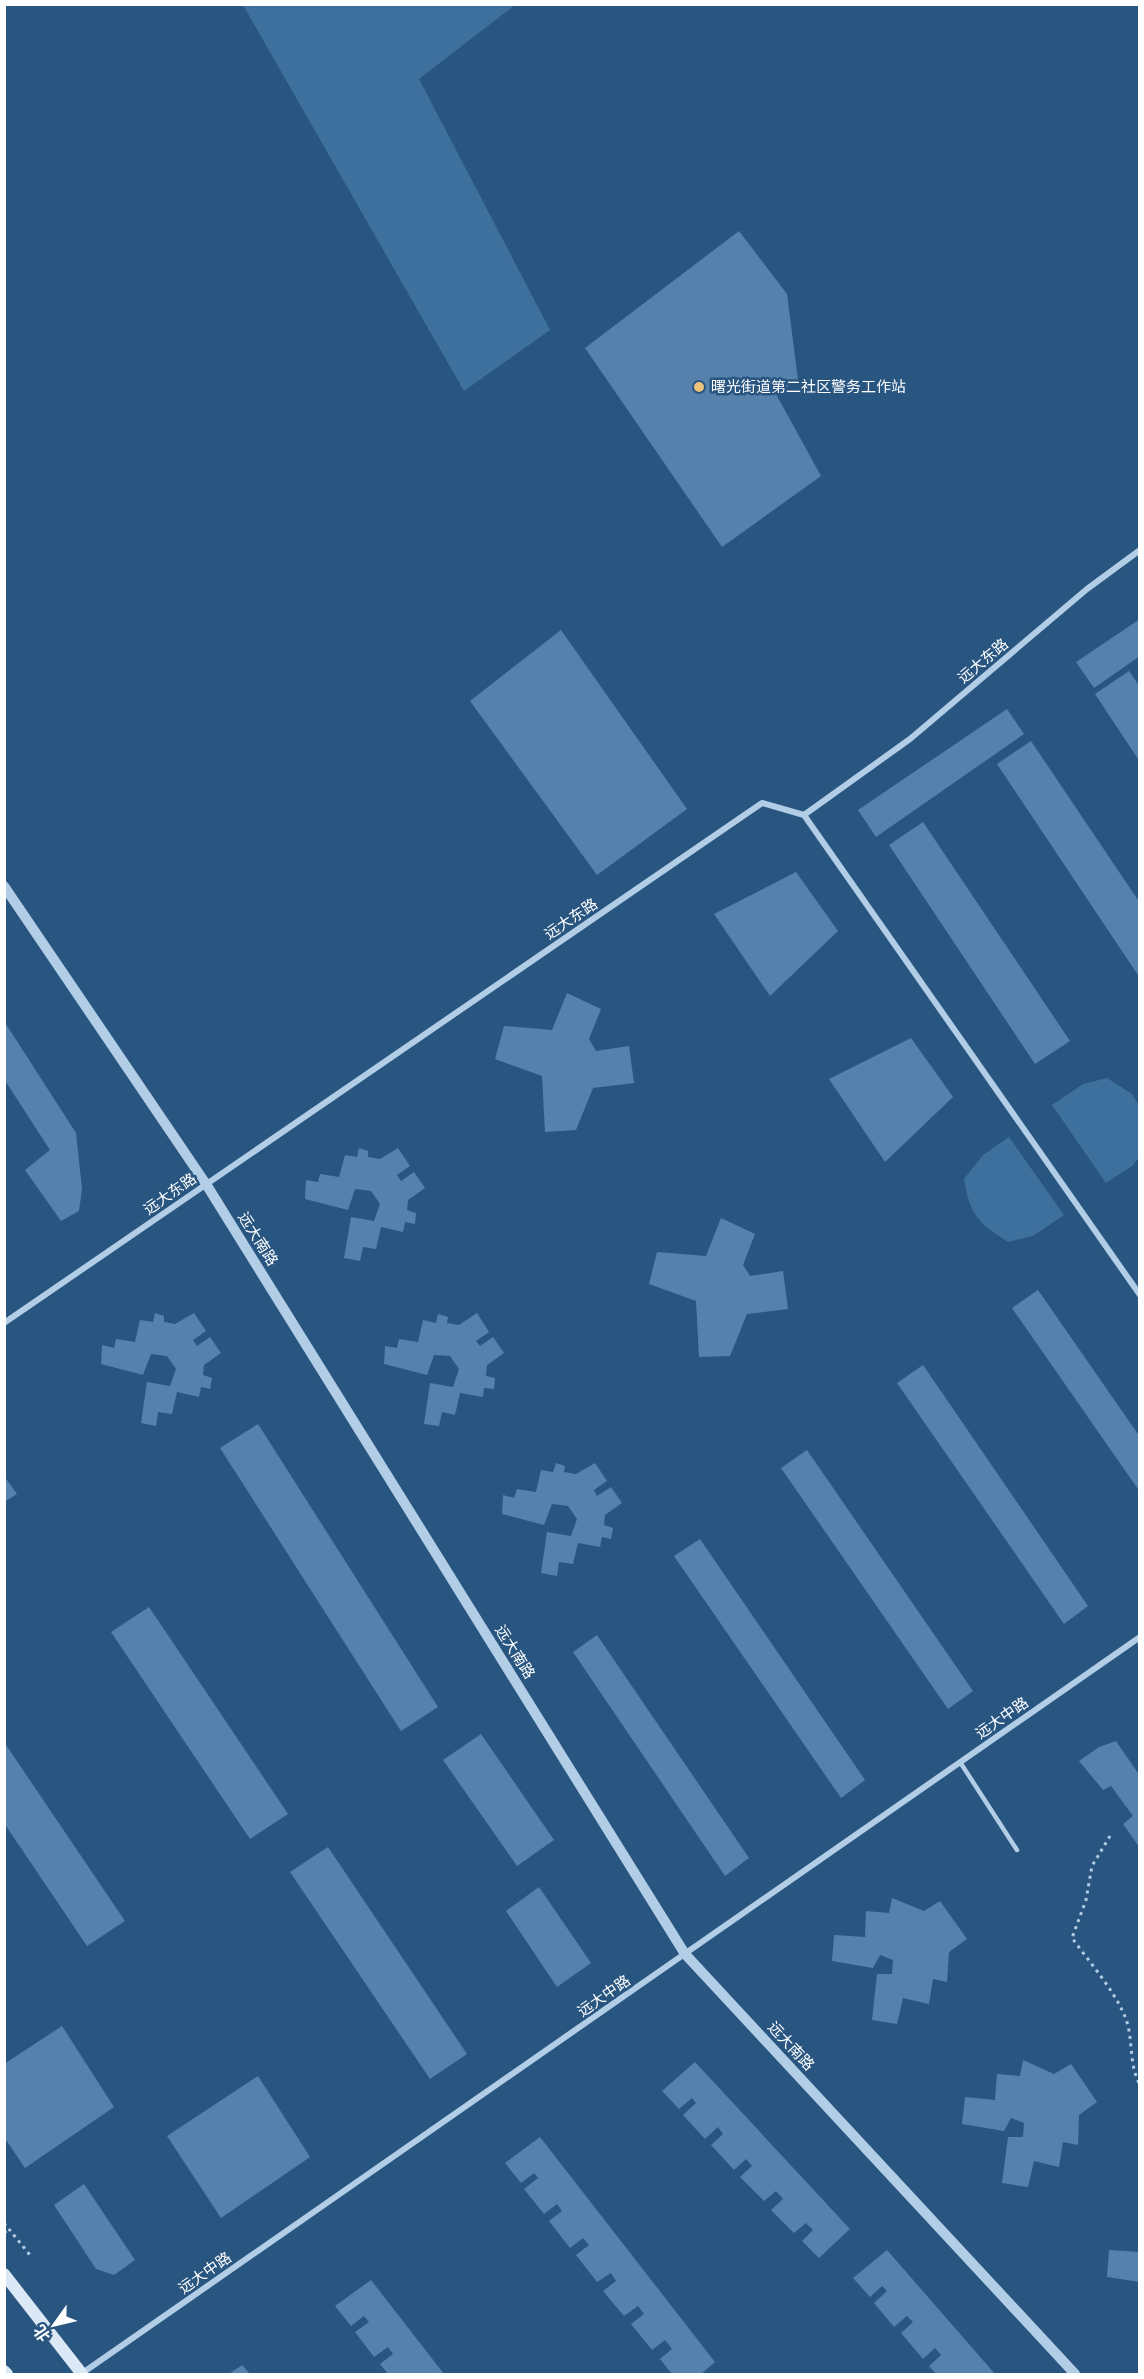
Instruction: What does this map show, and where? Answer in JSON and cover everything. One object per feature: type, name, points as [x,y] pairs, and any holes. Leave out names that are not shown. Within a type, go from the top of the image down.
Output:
[{"type":"main road","points":[[4,2274],[80,2374]]},
{"type":"main road","points":[[4,2371],[7,2374]]},
{"type":"street","name":"远大东路","points":[[4,1323],[762,803],[804,815],[910,739],[1087,589],[1140,550]]},
{"type":"street","points":[[804,815],[1140,1295]]},
{"type":"street","name":"远大南路","points":[[4,886],[206,1184],[685,1954],[1075,2374]]},
{"type":"street","name":"远大中路","points":[[80,2374],[1140,1637]]},
{"type":"lane","points":[[960,1762],[1017,1850]]},
{"type":"path","points":[[1110,1836],[1092,1866],[1086,1900],[1072,1938],[1123,2012],[1132,2040],[1132,2071],[1140,2085]]},
{"type":"path","points":[[4,2223],[30,2255]]},
{"type":"path","points":[[4,2233],[9,2229]]},
{"type":"shaded area","points":[[243,5],[515,5],[419,79],[550,330],[464,391]]},
{"type":"shaded area","points":[[1107,1078],[1132,1094],[1139,1106],[1140,1156],[1132,1166],[1106,1183],[1052,1105],[1083,1084]]},
{"type":"shaded area","points":[[1009,1137],[1064,1215],[1033,1236],[1008,1242],[989,1229],[977,1217],[969,1201],[964,1179],[983,1155]]},
{"type":"building","name":"曙光街道第二社区警务工作站","points":[[739,231],[787,294],[798,380],[776,394],[821,476],[722,547],[585,348]]},
{"type":"building","points":[[1140,619],[1140,656],[1094,688],[1076,662]]},
{"type":"building","points":[[561,630],[687,809],[597,875],[470,701]]},
{"type":"building","points":[[1129,671],[1140,687],[1140,762],[1095,694]]},
{"type":"building","points":[[1007,709],[1024,734],[876,837],[858,810]]},
{"type":"building","points":[[1031,741],[1140,903],[1140,978],[997,764]]},
{"type":"building","points":[[923,822],[1070,1041],[1035,1064],[889,845]]},
{"type":"building","points":[[796,872],[838,931],[770,996],[714,914]]},
{"type":"building","points":[[567,993],[601,1009],[589,1039],[596,1051],[629,1046],[634,1083],[593,1088],[576,1130],[545,1132],[542,1076],[495,1059],[504,1026],[552,1030]]},
{"type":"building","points":[[4,1021],[76,1133],[82,1189],[79,1211],[61,1221],[25,1170],[50,1150],[4,1079]]},
{"type":"building","points":[[911,1038],[953,1097],[885,1162],[829,1079]]},
{"type":"building","points":[[359,1148],[368,1151],[368,1157],[380,1159],[398,1148],[410,1166],[397,1175],[401,1181],[414,1172],[425,1188],[408,1200],[407,1210],[416,1213],[415,1224],[405,1222],[403,1232],[381,1227],[376,1249],[363,1247],[360,1261],[344,1258],[351,1217],[374,1221],[380,1204],[371,1191],[355,1189],[348,1210],[305,1199],[306,1180],[318,1182],[320,1174],[339,1177],[345,1155],[357,1157]]},
{"type":"building","points":[[721,1218],[755,1234],[743,1265],[750,1276],[783,1271],[788,1309],[747,1314],[730,1356],[699,1357],[696,1301],[649,1284],[657,1252],[706,1256]]},
{"type":"building","points":[[1038,1290],[1140,1437],[1140,1492],[1012,1308]]},
{"type":"building","points":[[155,1313],[164,1316],[164,1322],[175,1324],[194,1313],[206,1331],[193,1340],[197,1346],[210,1337],[221,1353],[204,1365],[203,1375],[212,1378],[210,1389],[201,1387],[199,1397],[177,1392],[172,1414],[158,1412],[156,1426],[141,1423],[147,1382],[170,1386],[176,1369],[167,1356],[151,1354],[143,1375],[101,1364],[102,1345],[114,1348],[116,1339],[135,1342],[140,1320],[153,1322]]},
{"type":"building","points":[[477,1313],[489,1332],[476,1341],[480,1346],[493,1337],[504,1353],[487,1365],[486,1376],[495,1378],[494,1389],[484,1388],[483,1397],[460,1393],[455,1415],[442,1412],[439,1426],[424,1424],[430,1383],[453,1387],[459,1369],[450,1356],[434,1355],[427,1375],[384,1364],[385,1346],[397,1348],[399,1339],[418,1342],[423,1320],[436,1323],[438,1314],[448,1317],[447,1323],[459,1325]]},
{"type":"building","points":[[923,1365],[1088,1606],[1064,1624],[897,1383]]},
{"type":"building","points":[[258,1424],[438,1707],[401,1731],[220,1448]]},
{"type":"building","points":[[807,1450],[973,1691],[948,1709],[781,1468]]},
{"type":"building","points":[[556,1463],[565,1466],[564,1472],[576,1474],[595,1463],[607,1481],[594,1490],[597,1496],[611,1487],[622,1503],[605,1515],[604,1525],[613,1528],[611,1539],[602,1537],[600,1547],[578,1543],[573,1564],[559,1562],[557,1576],[541,1573],[547,1532],[571,1536],[577,1519],[568,1506],[552,1504],[544,1525],[502,1514],[503,1495],[514,1498],[517,1489],[536,1492],[541,1470],[553,1472]]},
{"type":"building","points":[[4,1476],[17,1494],[4,1502]]},
{"type":"building","points":[[700,1539],[865,1780],[841,1798],[674,1556]]},
{"type":"building","points":[[149,1607],[288,1814],[250,1839],[111,1632]]},
{"type":"building","points":[[597,1635],[749,1858],[725,1876],[573,1652]]},
{"type":"building","points":[[481,1734],[554,1840],[517,1866],[443,1760]]},
{"type":"building","points":[[1116,1741],[1140,1776],[1140,1848],[1123,1824],[1133,1816],[1111,1786],[1103,1790],[1079,1761],[1099,1747]]},
{"type":"building","points":[[4,1742],[125,1921],[87,1946],[4,1823]]},
{"type":"building","points":[[328,1847],[467,2054],[430,2079],[290,1872]]},
{"type":"building","points":[[539,1887],[591,1963],[557,1987],[506,1911]]},
{"type":"building","points":[[892,1898],[924,1911],[940,1901],[967,1939],[949,1952],[947,1982],[933,1979],[929,2004],[903,1998],[897,2024],[872,2020],[877,1974],[892,1974],[893,1960],[880,1955],[873,1968],[832,1961],[834,1935],[865,1937],[866,1911],[889,1913]]},
{"type":"building","points":[[62,2026],[114,2107],[25,2168],[4,2137],[4,2064]]},
{"type":"building","points":[[1023,2060],[1054,2074],[1071,2064],[1097,2102],[1079,2115],[1078,2145],[1063,2142],[1059,2167],[1034,2161],[1028,2187],[1002,2183],[1008,2137],[1023,2137],[1024,2123],[1011,2118],[1004,2131],[962,2124],[965,2097],[995,2100],[997,2074],[1020,2076]]},
{"type":"building","points":[[695,2062],[850,2229],[819,2258],[802,2241],[813,2230],[806,2223],[794,2233],[771,2210],[783,2199],[776,2191],[764,2201],[740,2177],[752,2166],[746,2159],[734,2170],[711,2145],[723,2134],[718,2127],[705,2139],[683,2115],[696,2103],[692,2098],[679,2109],[662,2091]]},
{"type":"building","points":[[258,2076],[310,2157],[221,2218],[167,2136]]},
{"type":"building","points":[[540,2137],[715,2362],[701,2374],[672,2374],[660,2359],[672,2349],[665,2340],[652,2350],[631,2324],[644,2314],[638,2306],[624,2316],[603,2291],[616,2281],[611,2273],[597,2282],[576,2255],[589,2245],[583,2238],[570,2248],[549,2221],[562,2211],[557,2204],[544,2214],[524,2189],[538,2178],[534,2173],[521,2183],[505,2163]]},
{"type":"building","points":[[84,2184],[135,2260],[114,2275],[96,2269],[54,2205]]},
{"type":"building","points":[[887,2250],[995,2374],[936,2374],[929,2366],[941,2355],[935,2348],[923,2359],[901,2333],[913,2322],[907,2316],[894,2327],[874,2303],[887,2291],[882,2286],[870,2297],[853,2278]]},
{"type":"building","points":[[1109,2250],[1140,2252],[1140,2282],[1107,2277]]},
{"type":"building","points":[[371,2280],[444,2374],[388,2374],[380,2364],[393,2354],[388,2347],[374,2357],[355,2332],[369,2322],[364,2316],[351,2326],[335,2306]]},
{"type":"building","points":[[242,2365],[250,2374],[229,2374]]},
{"type":"place","name":"曙光街道第二社区警务工作站","points":[[699,387]]}]
